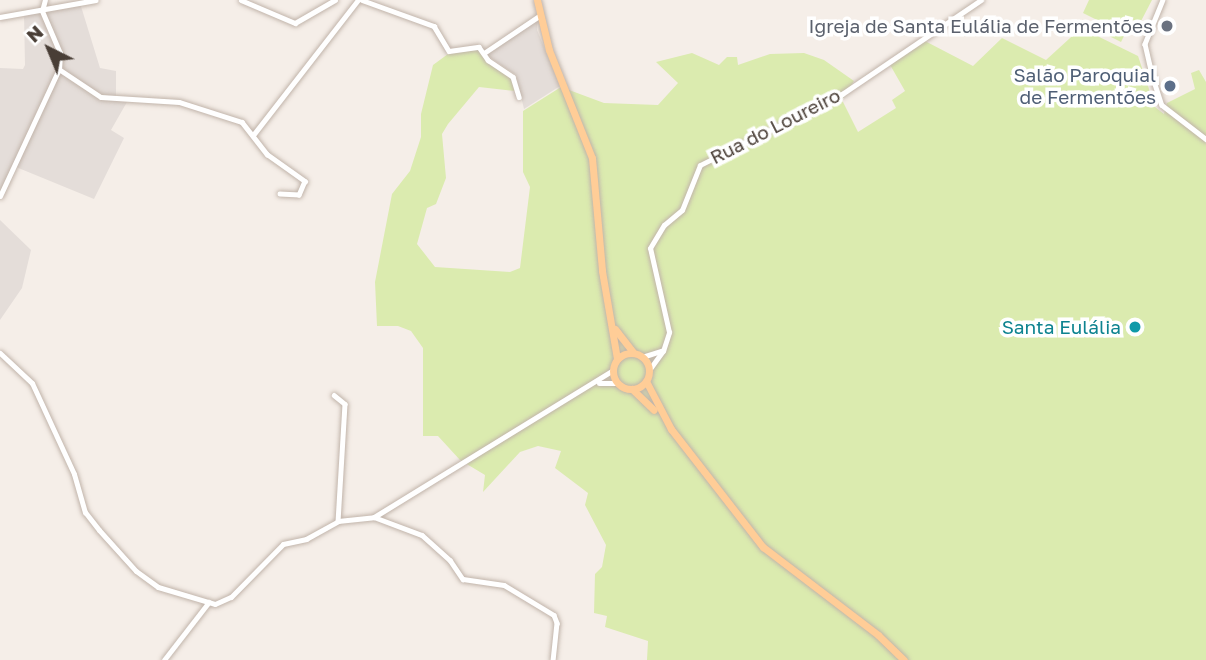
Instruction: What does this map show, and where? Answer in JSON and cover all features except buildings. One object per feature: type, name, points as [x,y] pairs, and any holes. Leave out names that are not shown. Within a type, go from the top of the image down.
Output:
[{"type":"main road","points":[[537,0],[539,16],[592,158],[617,359],[613,370],[618,383],[632,389],[671,429],[763,547],[878,635],[904,660]]},
{"type":"main road","points":[[610,319],[621,341],[638,355],[649,370],[646,381],[671,429]]},
{"type":"main road","points":[[617,359],[638,355]]},
{"type":"main road","points":[[632,389],[646,381]]},
{"type":"street","points":[[0,196],[59,69],[60,53],[42,11],[45,0]]},
{"type":"street","points":[[0,17],[96,0]]},
{"type":"street","points":[[240,0],[295,23],[335,0]]},
{"type":"street","points":[[254,134],[360,0],[434,26],[449,51],[472,44],[513,77],[519,97]]},
{"type":"street","name":"Rua do Loureiro","points":[[666,346],[669,332],[650,247],[664,225],[682,210],[700,165],[842,94],[981,0]]},
{"type":"street","points":[[1163,0],[1145,44],[1153,78],[1162,104],[1206,139]]},
{"type":"street","points":[[484,53],[539,16]]},
{"type":"street","points":[[59,69],[101,97],[179,102],[242,122],[267,154],[305,181],[299,195],[280,194]]},
{"type":"street","points":[[638,355],[654,355],[666,346]]},
{"type":"street","points":[[649,370],[666,346]]},
{"type":"street","points":[[0,353],[32,383],[74,474],[81,502],[99,530],[136,571],[158,587],[209,603],[231,597],[283,544],[306,539],[338,521],[374,517],[549,406],[593,384],[613,370]]},
{"type":"street","points":[[593,384],[618,383]]},
{"type":"street","points":[[334,396],[345,404],[338,521]]},
{"type":"street","points":[[374,517],[422,535],[450,560],[463,579],[504,585],[554,615],[557,623],[553,660]]},
{"type":"street","points":[[164,660],[209,603]]},
{"type":"shaded area","points":[[80,3],[100,68],[116,71],[116,101],[127,102],[111,130],[124,138],[94,199],[16,167],[0,199],[0,68],[23,69],[25,65],[24,13]]},
{"type":"shaded area","points":[[537,17],[537,30],[560,86],[524,109],[516,75],[485,54]]},
{"type":"shaded area","points":[[0,220],[31,250],[22,288],[0,320]]},
{"type":"green space","points":[[1089,0],[1152,0],[1140,23],[1132,20],[1121,42],[1103,33],[1107,25],[1083,13]]},
{"type":"green space","points":[[1081,28],[1138,56],[1155,107],[1164,114],[1167,103],[1195,89],[1191,73],[1199,70],[1206,82],[1206,660],[647,660],[648,641],[605,627],[607,616],[594,613],[595,574],[602,567],[606,545],[585,505],[588,493],[555,468],[561,451],[538,446],[520,452],[483,492],[485,475],[460,460],[438,436],[423,436],[423,348],[411,331],[398,326],[377,326],[375,282],[392,194],[410,171],[421,137],[421,114],[433,65],[448,54],[479,49],[488,62],[512,78],[515,91],[479,87],[448,124],[442,134],[446,178],[436,204],[427,208],[417,244],[435,267],[510,272],[520,268],[530,187],[523,172],[523,111],[561,87],[604,103],[658,105],[678,83],[656,62],[692,53],[719,65],[727,57],[737,57],[738,65],[770,54],[804,53],[824,60],[854,81],[842,100],[858,132],[896,108],[892,100],[905,91],[889,63],[923,40],[973,66],[1002,38],[1046,60]]},
{"type":"place","name":"Igreja de Santa Eulália de Fermentões","points":[[1167,26]]},
{"type":"place","name":"Salão Paroquial de Fermentões","points":[[1170,86]]},
{"type":"place","name":"Santa Eulália","points":[[1135,327]]}]
